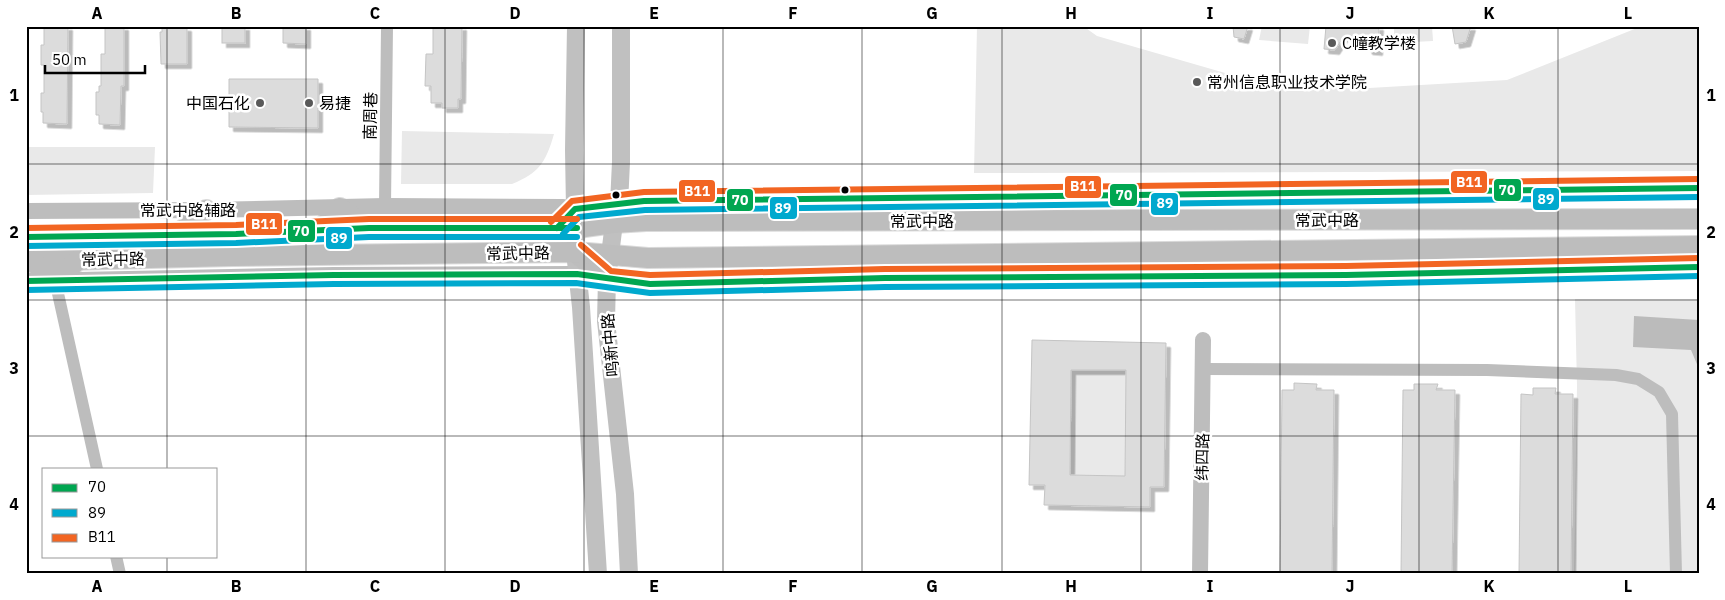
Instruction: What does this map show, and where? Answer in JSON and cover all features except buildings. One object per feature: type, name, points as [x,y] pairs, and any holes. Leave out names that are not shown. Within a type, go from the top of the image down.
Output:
[{"type":"main road","name":"鸣新中路","points":[[576,26],[574,150],[570,222],[581,307],[598,574]]},
{"type":"main road","name":"鸣新中路","points":[[622,26],[621,162],[607,279],[606,321],[625,494],[629,574]]},
{"type":"main road","points":[[320,231],[340,208],[369,228]]},
{"type":"main road","points":[[177,235],[206,210]]},
{"type":"main road","name":"常武中路","points":[[26,237],[177,235],[570,222],[616,213],[680,221],[1699,219]]},
{"type":"main road","name":"常武中路","points":[[29,261],[233,256],[575,252],[648,258],[1699,246]]},
{"type":"main road","points":[[575,252],[607,279]]},
{"type":"main road","points":[[29,261],[55,280],[78,260]]},
{"type":"street","name":"南周巷","points":[[385,206],[387,26]]},
{"type":"street","points":[[616,213],[644,201],[1699,188]]},
{"type":"street","name":"常武中路辅路","points":[[26,211],[206,210],[385,206],[562,207],[570,222]]},
{"type":"street","points":[[26,281],[334,275],[577,274],[650,284],[885,278],[1346,276],[1699,267]]},
{"type":"street","points":[[55,280],[97,468]]},
{"type":"street","name":"纬四路","points":[[1200,574],[1203,340]]},
{"type":"street","points":[[1203,369],[1487,370],[1616,375],[1638,379],[1659,392],[1672,414],[1676,574]]},
{"type":"street","points":[[116,558],[120,574]]},
{"type":"shaded area","points":[[977,26],[1083,26],[1097,36],[1232,75],[1352,89],[1507,80],[1642,26],[1699,26],[1699,171],[974,173]]},
{"type":"shaded area","points":[[1262,26],[1310,26],[1308,44],[1259,40]]},
{"type":"shaded area","points":[[1394,26],[1432,26],[1433,41],[1394,43]]},
{"type":"shaded area","points":[[402,131],[554,134],[548,152],[535,171],[512,184],[401,184]]},
{"type":"shaded area","points":[[26,147],[155,147],[153,193],[26,195]]},
{"type":"shaded area","points":[[1575,299],[1699,299],[1699,574],[1574,574],[1577,386]]},
{"type":"shaded area","points":[[1634,316],[1699,320],[1699,369],[1691,350],[1633,347]]},
{"type":"shaded area","points":[[1071,369],[1126,370],[1125,476],[1070,475]]},
{"type":"transit line","name":"B11","points":[[551,222],[572,201],[644,192],[1699,179]]},
{"type":"transit line","name":"70","points":[[557,228],[575,209],[644,201],[1699,188]]},
{"type":"transit line","name":"89","points":[[563,234],[579,217],[645,210],[1699,197]]},
{"type":"transit line","name":"B11","points":[[26,228],[236,225],[369,219],[577,219]]},
{"type":"transit line","name":"70","points":[[26,237],[236,234],[369,228],[577,228]]},
{"type":"transit line","name":"89","points":[[26,246],[236,243],[369,237],[577,237]]},
{"type":"transit line","name":"B11","points":[[581,245],[611,271],[650,275],[885,269],[1346,266],[1699,258]]},
{"type":"transit line","name":"70","points":[[26,281],[334,275],[577,274],[650,284],[885,278],[1346,275],[1699,267]]},
{"type":"transit line","name":"89","points":[[26,290],[334,284],[576,283],[650,293],[885,287],[1346,284],[1699,276]]},
{"type":"place","name":"C幢教学楼","points":[[1332,43]]},
{"type":"place","name":"常州信息职业技术学院","points":[[1197,82]]},
{"type":"place","name":"中国石化","points":[[260,103]]},
{"type":"place","name":"易捷","points":[[309,103]]}]
